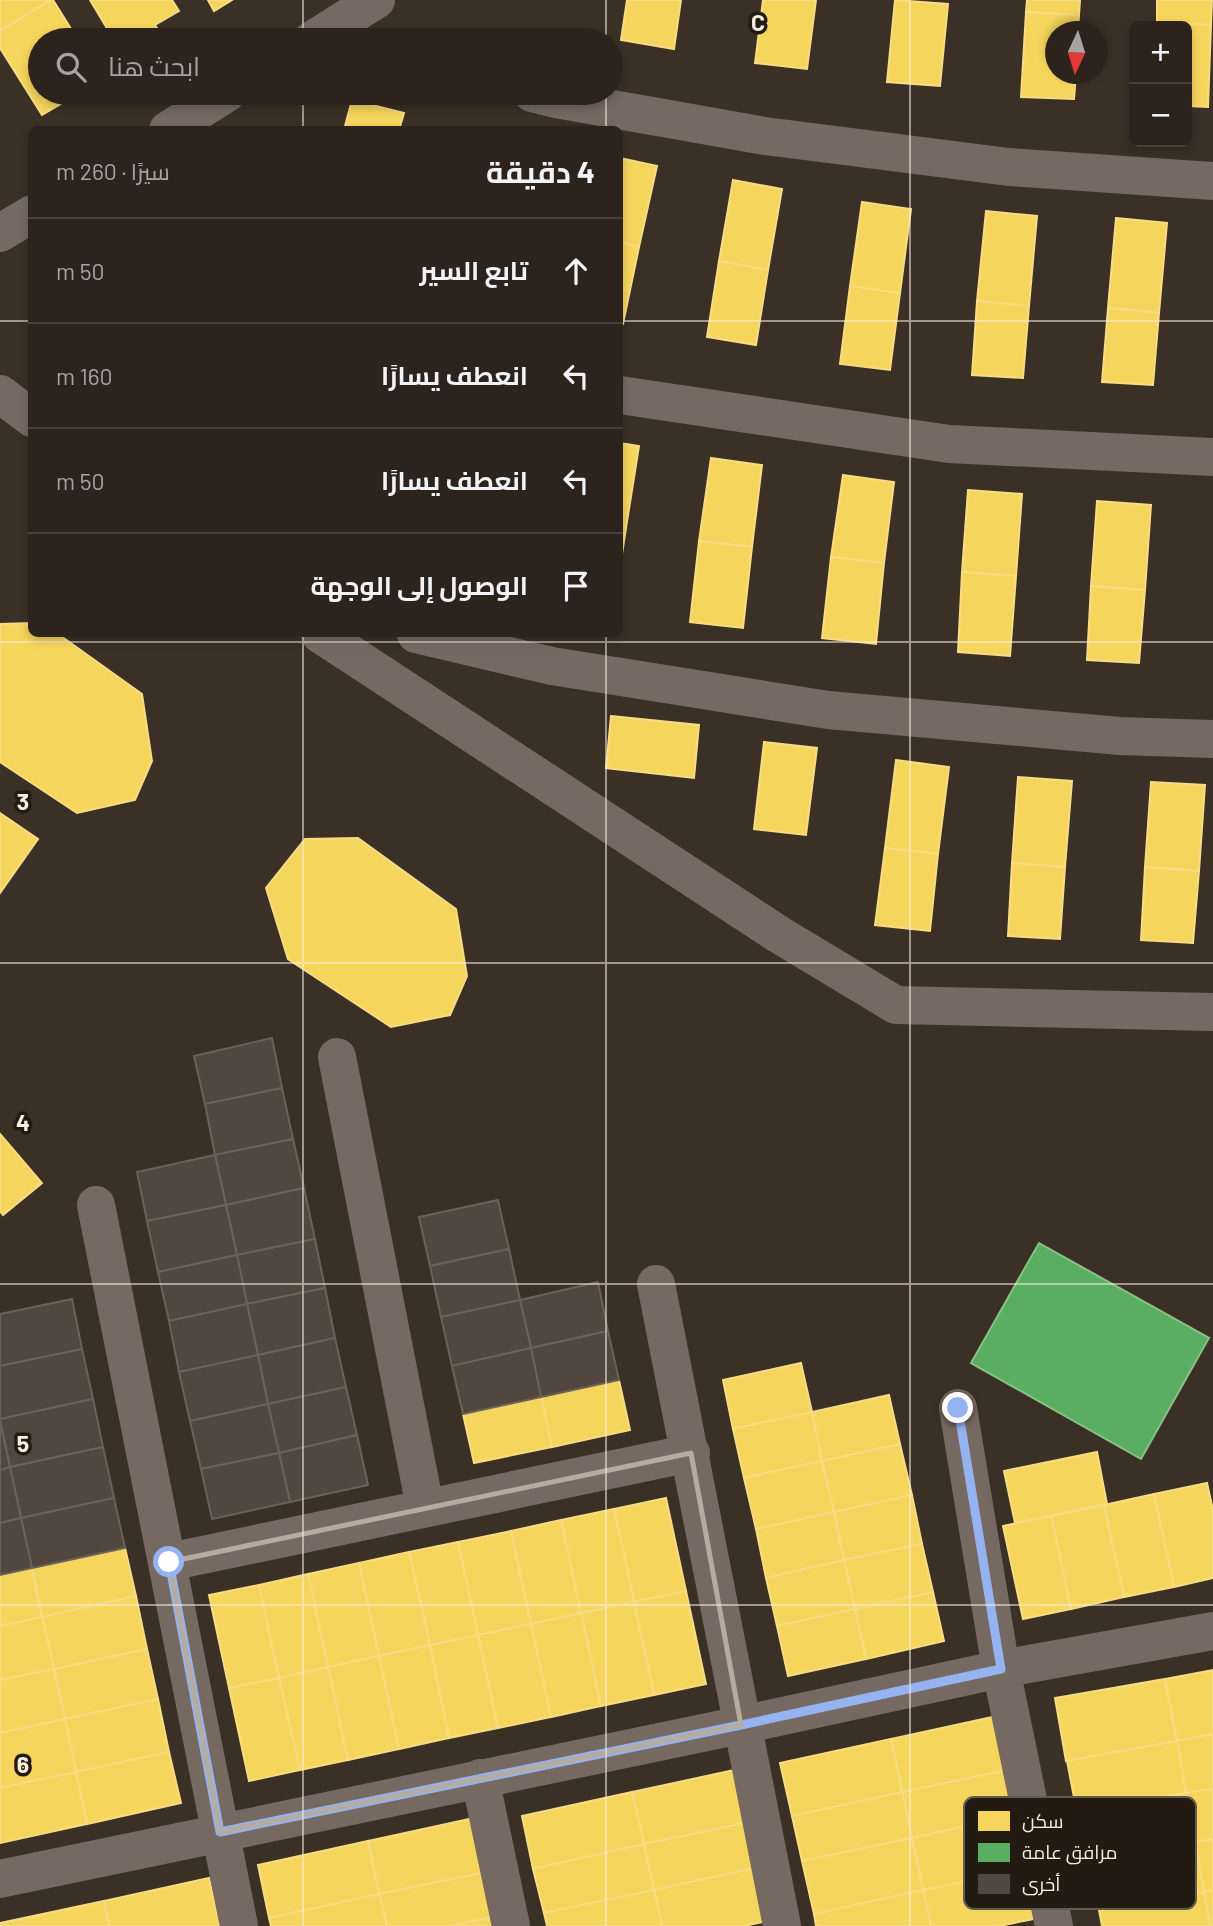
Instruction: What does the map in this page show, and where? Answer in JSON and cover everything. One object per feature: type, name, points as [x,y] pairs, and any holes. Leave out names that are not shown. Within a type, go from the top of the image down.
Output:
[{"type":"street","points":[[338,28],[376,0]]},
{"type":"street","points":[[174,126],[208,105]]},
{"type":"street","points":[[590,105],[765,136],[1009,167],[1213,181]]},
{"type":"street","points":[[0,394],[28,415]]},
{"type":"street","points":[[623,395],[950,444],[1213,457]]},
{"type":"street","points":[[325,637],[778,934],[897,1005],[1213,1012]]},
{"type":"street","points":[[429,637],[552,666],[828,710],[1120,736],[1213,739]]},
{"type":"street","points":[[337,1057],[425,1507]]},
{"type":"street","points":[[96,1205],[169,1562],[239,1926]]},
{"type":"street","points":[[656,1284],[782,1926]]},
{"type":"street","points":[[958,1408],[1001,1669],[1027,1797]]},
{"type":"street","points":[[169,1562],[691,1453]]},
{"type":"street","points":[[0,1879],[1001,1669],[1213,1631]]},
{"type":"street","points":[[480,1778],[511,1926]]},
{"type":"highlighted area","points":[[691,1453],[741,1725],[220,1832],[169,1562]]},
{"type":"building: سكن","points":[[0,0],[51,0],[0,31]]},
{"type":"building: سكن","points":[[51,0],[70,28],[28,28],[28,93],[0,48],[0,31]]},
{"type":"building: سكن","points":[[90,0],[172,0],[179,11],[155,25],[157,28],[107,28]]},
{"type":"building: سكن","points":[[208,0],[232,0],[214,11]]},
{"type":"building: سكن","points":[[627,0],[681,0],[674,49],[623,40]]},
{"type":"building: سكن","points":[[763,0],[816,0],[807,69],[755,63]]},
{"type":"building: سكن","points":[[895,0],[948,4],[940,86],[887,82]]},
{"type":"building: سكن","points":[[1027,0],[1080,0],[1079,15],[1026,12]]},
{"type":"building: سكن","points":[[1157,0],[1212,0],[1211,25],[1192,24],[1192,21],[1157,21]]},
{"type":"building: سكن","points":[[1026,12],[1079,15],[1079,21],[1045,21],[1045,84],[1075,84],[1074,99],[1021,97]]},
{"type":"building: سكن","points":[[1192,24],[1211,25],[1208,107],[1192,106]]},
{"type":"building: سكن","points":[[36,105],[59,105],[42,115]]},
{"type":"building: سكن","points":[[351,105],[372,105],[404,113],[400,126],[345,126]]},
{"type":"building: سكن","points":[[623,159],[657,166],[639,247],[623,243]]},
{"type":"building: سكن","points":[[733,180],[782,189],[768,270],[719,261]]},
{"type":"building: سكن","points":[[862,202],[911,209],[900,293],[850,286]]},
{"type":"building: سكن","points":[[986,211],[1037,216],[1029,306],[977,301]]},
{"type":"building: سكن","points":[[1116,218],[1167,223],[1159,313],[1108,308]]},
{"type":"building: سكن","points":[[623,243],[639,247],[623,324]]},
{"type":"building: سكن","points":[[719,261],[768,270],[756,345],[707,337]]},
{"type":"building: سكن","points":[[850,286],[900,293],[890,370],[840,364]]},
{"type":"building: سكن","points":[[977,301],[1029,306],[1023,378],[972,375]]},
{"type":"building: سكن","points":[[1108,308],[1159,313],[1153,385],[1102,382]]},
{"type":"building: سكن","points":[[623,443],[639,446],[626,528],[623,528]]},
{"type":"building: سكن","points":[[711,458],[762,465],[752,547],[699,541]]},
{"type":"building: سكن","points":[[843,475],[894,482],[884,563],[831,557]]},
{"type":"building: سكن","points":[[968,490],[1022,494],[1016,576],[962,572]]},
{"type":"building: سكن","points":[[1097,501],[1151,505],[1145,590],[1091,586]]},
{"type":"building: سكن","points":[[699,541],[752,547],[743,628],[690,622]]},
{"type":"building: سكن","points":[[831,557],[884,563],[876,644],[822,638]]},
{"type":"building: سكن","points":[[962,572],[1016,576],[1010,656],[958,652]]},
{"type":"building: سكن","points":[[1091,586],[1145,590],[1139,663],[1087,660]]},
{"type":"building: سكن","points":[[28,623],[28,637],[62,637],[142,694],[152,761],[135,800],[77,813],[0,762],[0,624]]},
{"type":"building: سكن","points":[[611,716],[699,725],[694,778],[606,768]]},
{"type":"building: سكن","points":[[764,742],[817,748],[806,835],[754,829]]},
{"type":"building: سكن","points":[[896,760],[949,767],[938,854],[885,848]]},
{"type":"building: سكن","points":[[1018,777],[1072,781],[1065,867],[1012,863]]},
{"type":"building: سكن","points":[[1151,782],[1205,785],[1199,871],[1145,867]]},
{"type":"building: سكن","points":[[0,813],[38,839],[0,893]]},
{"type":"building: سكن","points":[[358,838],[456,909],[467,976],[450,1015],[391,1027],[288,959],[266,888],[305,839]]},
{"type":"building: سكن","points":[[885,848],[938,854],[930,931],[875,925]]},
{"type":"building: سكن","points":[[1012,863],[1065,867],[1060,939],[1008,936]]},
{"type":"building: سكن","points":[[1145,867],[1199,871],[1193,943],[1141,940]]},
{"type":"building: سكن","points":[[0,1134],[42,1183],[3,1215],[0,1211]]},
{"type":"building: سكن","points":[[801,1363],[812,1412],[733,1429],[723,1380]]},
{"type":"building: سكن","points":[[619,1380],[630,1430],[552,1447],[541,1397]]},
{"type":"building: سكن","points":[[889,1395],[900,1444],[822,1461],[812,1412]]},
{"type":"building: سكن","points":[[541,1397],[552,1447],[474,1463],[463,1414]]},
{"type":"building: سكن","points":[[812,1412],[822,1461],[744,1478],[733,1429]]},
{"type":"building: سكن","points":[[900,1444],[912,1495],[834,1512],[822,1461]]},
{"type":"building: سكن","points":[[1097,1452],[1107,1504],[1015,1523],[1004,1471]]},
{"type":"building: سكن","points":[[822,1461],[834,1512],[756,1529],[744,1478]]},
{"type":"building: سكن","points":[[1207,1483],[1213,1510],[1213,1578],[1174,1587],[1154,1494]]},
{"type":"building: سكن","points":[[1154,1494],[1174,1587],[1124,1597],[1104,1505]]},
{"type":"building: سكن","points":[[912,1495],[922,1544],[844,1560],[834,1512]]},
{"type":"building: سكن","points":[[666,1498],[686,1591],[634,1602],[614,1509]]},
{"type":"building: سكن","points":[[1104,1505],[1124,1597],[1071,1609],[1051,1516]]},
{"type":"building: سكن","points":[[614,1509],[634,1602],[581,1613],[561,1520]]},
{"type":"building: سكن","points":[[834,1512],[844,1560],[766,1578],[756,1529]]},
{"type":"building: سكن","points":[[1051,1516],[1071,1609],[1023,1619],[1003,1526]]},
{"type":"building: سكن","points":[[561,1520],[581,1613],[531,1624],[511,1531]]},
{"type":"building: سكن","points":[[511,1531],[531,1624],[478,1635],[458,1542]]},
{"type":"building: سكن","points":[[458,1542],[478,1635],[430,1645],[409,1552]]},
{"type":"building: سكن","points":[[922,1544],[933,1592],[855,1609],[844,1560]]},
{"type":"building: سكن","points":[[125,1548],[136,1596],[42,1617],[32,1568]]},
{"type":"building: سكن","points":[[409,1552],[430,1645],[379,1656],[359,1563]]},
{"type":"building: سكن","points":[[844,1560],[855,1609],[777,1626],[766,1578]]},
{"type":"building: سكن","points":[[359,1563],[379,1656],[328,1667],[308,1574]]},
{"type":"building: سكن","points":[[32,1568],[42,1617],[0,1626],[0,1575]]},
{"type":"building: سكن","points":[[308,1574],[328,1667],[279,1678],[259,1585]]},
{"type":"building: سكن","points":[[259,1585],[279,1678],[229,1688],[209,1595]]},
{"type":"building: سكن","points":[[686,1591],[706,1684],[654,1695],[634,1602]]},
{"type":"building: سكن","points":[[933,1592],[944,1641],[866,1659],[855,1609]]},
{"type":"building: سكن","points":[[136,1596],[147,1649],[54,1669],[42,1617]]},
{"type":"building: سكن","points":[[634,1602],[654,1695],[601,1706],[581,1613]]},
{"type":"building: سكن","points":[[855,1609],[866,1659],[788,1676],[777,1626]]},
{"type":"building: سكن","points":[[581,1613],[601,1706],[551,1717],[531,1624]]},
{"type":"building: سكن","points":[[42,1617],[54,1669],[0,1680],[0,1626]]},
{"type":"building: سكن","points":[[531,1624],[551,1717],[498,1728],[478,1635]]},
{"type":"building: سكن","points":[[478,1635],[498,1728],[449,1738],[430,1645]]},
{"type":"building: سكن","points":[[430,1645],[449,1738],[399,1749],[379,1656]]},
{"type":"building: سكن","points":[[147,1649],[158,1699],[65,1719],[54,1669]]},
{"type":"building: سكن","points":[[379,1656],[399,1749],[348,1760],[328,1667]]},
{"type":"building: سكن","points":[[328,1667],[348,1760],[300,1770],[279,1678]]},
{"type":"building: سكن","points":[[54,1669],[65,1719],[0,1733],[0,1680]]},
{"type":"building: سكن","points":[[1213,1670],[1213,1734],[1177,1741],[1165,1679]]},
{"type":"building: سكن","points":[[279,1678],[300,1770],[249,1781],[229,1688]]},
{"type":"building: سكن","points":[[1165,1679],[1177,1741],[1066,1761],[1055,1698]]},
{"type":"building: سكن","points":[[158,1699],[169,1752],[76,1772],[65,1719]]},
{"type":"building: سكن","points":[[997,1716],[1008,1770],[902,1792],[891,1739]]},
{"type":"building: سكن","points":[[65,1719],[76,1772],[0,1788],[0,1733]]},
{"type":"building: سكن","points":[[1213,1734],[1213,1789],[1186,1793],[1177,1741]]},
{"type":"building: سكن","points":[[891,1739],[902,1792],[792,1816],[780,1763]]},
{"type":"building: سكن","points":[[1177,1741],[1186,1793],[1164,1797],[1074,1797],[1067,1761]]},
{"type":"building: سكن","points":[[169,1752],[181,1803],[87,1824],[76,1772]]},
{"type":"building: سكن","points":[[739,1769],[750,1822],[644,1844],[632,1792]]},
{"type":"building: سكن","points":[[1008,1770],[1014,1797],[964,1797],[964,1827],[912,1838],[902,1792]]},
{"type":"building: سكن","points":[[76,1772],[87,1824],[0,1843],[0,1788]]},
{"type":"building: سكن","points":[[1213,1789],[1213,1839],[1196,1842],[1196,1797],[1187,1797],[1186,1793]]},
{"type":"building: سكن","points":[[632,1792],[644,1844],[533,1869],[522,1816]]},
{"type":"building: سكن","points":[[902,1792],[912,1838],[802,1861],[792,1816]]},
{"type":"building: سكن","points":[[1186,1793],[1187,1797],[1165,1797]]},
{"type":"building: سكن","points":[[474,1818],[486,1872],[379,1894],[368,1841]]},
{"type":"building: سكن","points":[[750,1822],[760,1867],[654,1890],[644,1844]]},
{"type":"building: سكن","points":[[964,1827],[964,1882],[923,1890],[912,1838]]},
{"type":"building: سكن","points":[[912,1838],[923,1890],[814,1914],[802,1861]]},
{"type":"building: سكن","points":[[1213,1839],[1213,1890],[1204,1892],[1196,1842]]},
{"type":"building: سكن","points":[[368,1841],[379,1894],[269,1918],[258,1865]]},
{"type":"building: سكن","points":[[644,1844],[654,1890],[544,1913],[533,1869]]},
{"type":"building: سكن","points":[[1196,1848],[1204,1892],[1196,1893]]},
{"type":"building: سكن","points":[[760,1867],[772,1920],[744,1926],[662,1926],[654,1890]]},
{"type":"building: سكن","points":[[486,1872],[496,1916],[450,1926],[387,1926],[379,1894]]},
{"type":"building: سكن","points":[[209,1878],[220,1926],[109,1926],[104,1901]]},
{"type":"building: سكن","points":[[964,1882],[964,1909],[1037,1909],[1039,1918],[999,1926],[931,1926],[923,1890]]},
{"type":"building: سكن","points":[[654,1890],[662,1926],[547,1926],[544,1913]]},
{"type":"building: سكن","points":[[923,1890],[931,1926],[816,1926],[814,1914]]},
{"type":"building: سكن","points":[[1213,1890],[1213,1926],[1210,1926],[1204,1892]]},
{"type":"building: سكن","points":[[1204,1892],[1210,1926],[1102,1926],[1099,1910],[1196,1909],[1196,1893]]},
{"type":"building: سكن","points":[[379,1894],[387,1926],[271,1926],[269,1918]]},
{"type":"building: سكن","points":[[104,1901],[109,1926],[0,1926],[0,1923]]},
{"type":"building: سكن","points":[[496,1916],[498,1926],[450,1926]]},
{"type":"building: مرافق عامة","points":[[1039,1243],[1209,1338],[1141,1459],[971,1363]]},
{"type":"building: أخرى","points":[[272,1038],[282,1088],[205,1104],[194,1056]]},
{"type":"building: أخرى","points":[[282,1088],[293,1139],[215,1155],[205,1104]]},
{"type":"building: أخرى","points":[[293,1139],[304,1188],[226,1205],[215,1155]]},
{"type":"building: أخرى","points":[[215,1155],[226,1205],[147,1221],[137,1172]]},
{"type":"building: أخرى","points":[[304,1188],[315,1239],[237,1255],[226,1205]]},
{"type":"building: أخرى","points":[[498,1200],[509,1249],[430,1266],[419,1217]]},
{"type":"building: أخرى","points":[[226,1205],[237,1255],[158,1272],[147,1221]]},
{"type":"building: أخرى","points":[[315,1239],[325,1288],[247,1304],[237,1255]]},
{"type":"building: أخرى","points":[[509,1249],[520,1300],[441,1317],[430,1266]]},
{"type":"building: أخرى","points":[[237,1255],[247,1304],[169,1321],[158,1272]]},
{"type":"building: أخرى","points":[[598,1282],[608,1331],[531,1348],[520,1300]]},
{"type":"building: أخرى","points":[[325,1288],[335,1338],[258,1355],[247,1304]]},
{"type":"building: أخرى","points":[[72,1299],[82,1349],[0,1366],[0,1314]]},
{"type":"building: أخرى","points":[[520,1300],[531,1348],[452,1366],[441,1317]]},
{"type":"building: أخرى","points":[[247,1304],[258,1355],[179,1372],[169,1321]]},
{"type":"building: أخرى","points":[[608,1331],[619,1380],[541,1397],[531,1348]]},
{"type":"building: أخرى","points":[[335,1338],[346,1387],[268,1404],[258,1355]]},
{"type":"building: أخرى","points":[[531,1348],[541,1397],[463,1414],[452,1366]]},
{"type":"building: أخرى","points":[[82,1349],[93,1399],[0,1419],[0,1366]]},
{"type":"building: أخرى","points":[[258,1355],[268,1404],[190,1421],[179,1372]]},
{"type":"building: أخرى","points":[[346,1387],[357,1435],[279,1453],[268,1404]]},
{"type":"building: أخرى","points":[[93,1399],[103,1447],[10,1467],[0,1419]]},
{"type":"building: أخرى","points":[[268,1404],[279,1453],[201,1469],[190,1421]]},
{"type":"building: أخرى","points":[[0,1422],[10,1467],[0,1470]]},
{"type":"building: أخرى","points":[[357,1435],[368,1485],[290,1502],[279,1453]]},
{"type":"building: أخرى","points":[[103,1447],[114,1498],[21,1518],[10,1467]]},
{"type":"building: أخرى","points":[[279,1453],[290,1502],[212,1519],[201,1469]]},
{"type":"building: أخرى","points":[[10,1467],[21,1518],[0,1523],[0,1470]]},
{"type":"building: أخرى","points":[[114,1498],[125,1548],[32,1568],[21,1518]]},
{"type":"building: أخرى","points":[[21,1518],[32,1568],[0,1575],[0,1523]]},
{"type":"route","points":[[169,1562],[220,1832],[1001,1669],[958,1408]]}]
